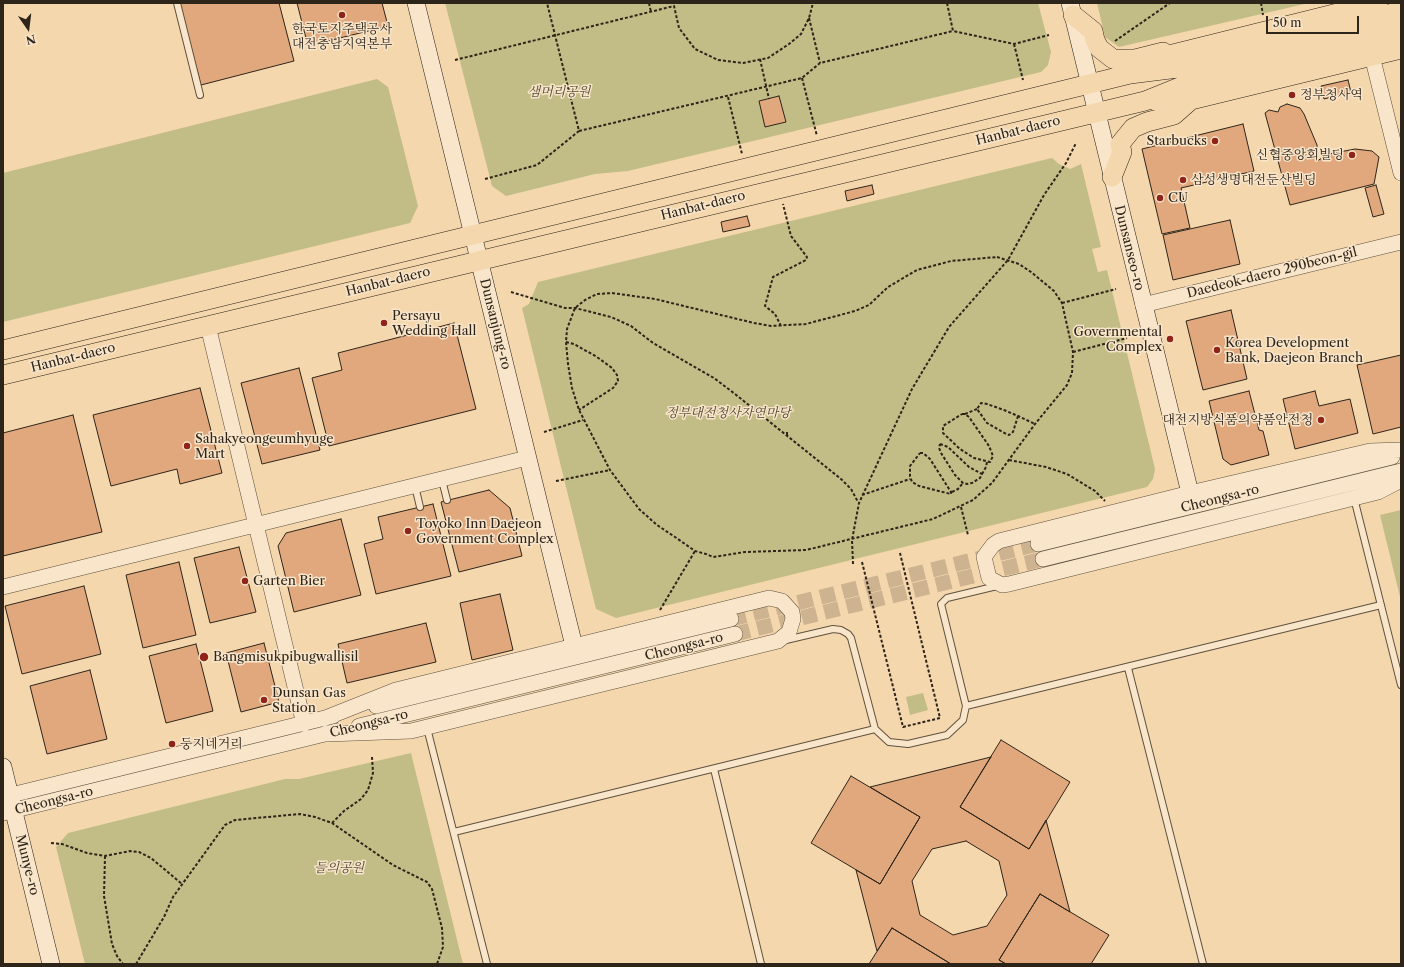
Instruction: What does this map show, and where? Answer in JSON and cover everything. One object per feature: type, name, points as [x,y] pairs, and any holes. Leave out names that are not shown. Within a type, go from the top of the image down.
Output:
[{"type":"main road","name":"Dunsanjung-ro","points":[[416,3],[574,646]]},
{"type":"main road","points":[[1130,74],[1173,54],[1378,3]]},
{"type":"main road","points":[[1071,9],[1092,31],[1094,40],[1106,55],[1113,58],[1134,59],[1166,52],[1173,54]]},
{"type":"main road","name":"Dunsanseo-ro","points":[[1071,9],[1190,493]]},
{"type":"main road","name":"Hanbat-daero","points":[[3,350],[1130,74],[1178,68],[1401,11]]},
{"type":"main road","name":"Hanbat-daero","points":[[3,375],[1145,101],[1187,84],[1401,30]]},
{"type":"main road","points":[[1145,101],[1191,100],[1401,49]]},
{"type":"main road","points":[[1112,177],[1122,152],[1120,144],[1133,128],[1146,122],[1174,115],[1191,100]]},
{"type":"main road","name":"Munye-ro","points":[[3,767],[8,804],[51,964]]},
{"type":"street","points":[[1372,56],[1401,173]]},
{"type":"street","name":"Daedeok-daero 290beon-gil","points":[[1143,305],[1401,242]]},
{"type":"street","points":[[208,326],[304,724]]},
{"type":"street","points":[[1401,450],[1370,451],[1190,493],[999,541],[993,545],[984,557],[989,578],[1002,585],[1009,584],[1378,492],[1401,480]]},
{"type":"street","name":"Cheongsa-ro","points":[[1038,544],[1401,455]]},
{"type":"street","points":[[3,587],[527,458]]},
{"type":"street","name":"Cheongsa-ro","points":[[1043,559],[1401,471]]},
{"type":"street","points":[[323,719],[396,690],[769,598],[782,601],[792,612],[793,619],[789,632],[778,642],[411,731],[328,734]]},
{"type":"street","name":"Cheongsa-ro","points":[[8,804],[323,719],[731,619]]},
{"type":"street","name":"Cheongsa-ro","points":[[8,804],[328,734],[735,634]]},
{"type":"lane","points":[[177,3],[200,95]]},
{"type":"lane","points":[[442,480],[447,500]]},
{"type":"lane","points":[[415,486],[420,507]]},
{"type":"lane","points":[[1354,498],[1401,685]]},
{"type":"lane","points":[[778,642],[833,629],[840,630],[848,634],[852,638],[874,729],[889,742],[908,744],[947,735],[963,720],[966,706],[941,604],[947,598],[1009,584]]},
{"type":"lane","points":[[966,706],[1128,668],[1381,605]]},
{"type":"lane","points":[[1128,668],[1203,964]]},
{"type":"lane","points":[[427,726],[487,964]]},
{"type":"lane","points":[[454,832],[874,729]]},
{"type":"lane","points":[[714,769],[761,964]]},
{"type":"path","points":[[547,3],[579,131]]},
{"type":"path","points":[[649,3],[651,12]]},
{"type":"path","points":[[455,60],[674,6],[679,28],[695,49],[718,60],[743,63],[768,58],[789,44],[800,34],[809,18],[813,3]]},
{"type":"path","points":[[946,3],[953,30]]},
{"type":"path","points":[[1109,45],[1170,3]]},
{"type":"path","points":[[1261,3],[1264,18]]},
{"type":"path","points":[[809,18],[820,63]]},
{"type":"path","points":[[485,178],[537,165],[579,131],[728,97],[802,78],[820,63],[953,30],[1014,44],[1049,35]]},
{"type":"path","points":[[1014,44],[1023,80]]},
{"type":"path","points":[[760,59],[769,99]]},
{"type":"path","points":[[802,78],[817,137]]},
{"type":"path","points":[[728,97],[742,155]]},
{"type":"path","points":[[853,564],[852,540],[859,503],[915,383],[949,327],[1008,260],[1044,195],[1066,163],[1076,144]]},
{"type":"path","points":[[781,326],[775,314],[765,306],[772,277],[806,260],[807,257],[791,236],[783,204]]},
{"type":"path","points":[[997,257],[1008,260],[1030,272],[1054,291],[1062,302],[1073,352],[1074,365],[1067,385],[1035,424],[992,483],[973,500],[933,519],[806,550],[745,552],[713,557],[694,551],[657,525],[639,509],[610,470],[583,420],[572,388],[566,342],[569,322],[575,308],[585,300],[598,294],[612,293],[655,298],[683,304],[735,319],[781,326],[822,321],[855,311],[869,305],[903,278],[917,270],[933,265],[967,259],[997,257]]},
{"type":"path","points":[[1062,302],[1116,290]]},
{"type":"path","points":[[511,292],[564,308],[575,308],[611,317],[631,326],[653,343],[714,378],[841,479],[851,489],[859,503]]},
{"type":"path","points":[[1073,352],[1127,338]]},
{"type":"path","points":[[566,342],[574,344],[597,357],[612,368],[617,375],[618,381],[613,388],[579,410]]},
{"type":"path","points":[[912,380],[915,383]]},
{"type":"path","points":[[987,462],[974,458],[957,446],[943,433],[943,426],[977,409],[981,403],[1018,416],[1035,424]]},
{"type":"path","points":[[977,409],[987,422],[1006,434],[1013,432],[1018,416]]},
{"type":"path","points":[[965,414],[973,422],[992,451],[992,459],[987,462],[986,466],[982,474],[980,478],[972,483],[963,483],[955,475],[939,448],[940,444],[948,447],[969,467],[982,474]]},
{"type":"path","points":[[544,432],[583,420]]},
{"type":"path","points":[[787,432],[788,438]]},
{"type":"path","points":[[910,479],[910,466],[916,457],[923,452],[930,459],[951,492]]},
{"type":"path","points":[[1009,460],[1046,467],[1067,474],[1095,491],[1105,501]]},
{"type":"path","points":[[556,481],[610,470]]},
{"type":"path","points":[[862,495],[910,479]]},
{"type":"path","points":[[910,479],[919,486],[948,495],[958,489],[963,483]]},
{"type":"path","points":[[961,507],[968,535]]},
{"type":"path","points":[[659,612],[694,551]]},
{"type":"path","points":[[862,562],[903,727],[940,718],[900,553]]},
{"type":"path","points":[[332,823],[344,811],[362,799],[368,790],[373,773],[372,757]]},
{"type":"path","points":[[136,964],[164,917],[173,897],[225,825],[234,820],[300,814],[332,823],[393,865],[426,882],[432,889],[442,928],[443,947],[437,964]]},
{"type":"path","points":[[51,843],[62,844],[87,853],[105,856],[130,851],[139,852],[151,858],[182,884]]},
{"type":"path","points":[[105,856],[104,896],[112,944],[117,956],[123,964]]},
{"type":"green space","name":"샘머리공원","points":[[445,3],[1038,3],[1051,52],[1048,65],[1041,72],[628,171],[595,174],[506,196],[492,186]]},
{"type":"green space","points":[[1097,3],[1309,3],[1119,47],[1105,37]]},
{"type":"green space","points":[[377,79],[388,87],[418,206],[410,223],[3,322],[3,173]]},
{"type":"green space","name":"정부대전청사자연마당","points":[[1052,158],[1059,164],[1070,169],[1081,164],[1101,247],[1092,249],[1098,272],[1107,270],[1155,469],[1153,479],[1147,487],[616,618],[596,609],[522,308],[529,304],[538,282]]},
{"type":"green space","points":[[1401,510],[1401,601],[1380,515]]},
{"type":"green space","points":[[923,693],[928,710],[910,715],[906,697]]},
{"type":"green space","name":"들의공원","points":[[411,753],[463,964],[85,964],[56,847],[68,833],[285,779],[299,779]]},
{"type":"building","points":[[179,3],[279,3],[294,61],[201,85]]},
{"type":"building","name":"한국토지주택공사 대전충남지역본부","points":[[297,3],[382,3],[388,26],[308,46]]},
{"type":"building","points":[[1348,80],[1351,92],[1324,99],[1321,86]]},
{"type":"building","points":[[779,96],[786,122],[765,127],[759,101]]},
{"type":"building","name":"신협중앙회빌딩","points":[[1287,104],[1300,108],[1304,114],[1317,145],[1317,161],[1329,154],[1355,149],[1372,151],[1379,157],[1374,184],[1290,205],[1265,113],[1269,110],[1278,112],[1280,107]]},
{"type":"building","name":"삼성생명대전둔산빌딩","points":[[1243,124],[1254,171],[1181,188],[1190,228],[1162,234],[1142,149]]},
{"type":"building","points":[[872,185],[874,194],[847,201],[845,191]]},
{"type":"building","points":[[1376,185],[1384,214],[1373,217],[1365,188]]},
{"type":"building","points":[[747,216],[750,226],[723,232],[721,222]]},
{"type":"building","points":[[1230,220],[1240,264],[1173,280],[1163,235]]},
{"type":"building","name":"Korea Development Bank, Daejeon Branch","points":[[1231,310],[1247,379],[1203,390],[1186,321]]},
{"type":"building","points":[[454,323],[476,409],[329,446],[312,378],[342,370],[338,353]]},
{"type":"building","points":[[1401,355],[1401,427],[1373,434],[1357,365]]},
{"type":"building","points":[[299,368],[320,450],[262,464],[241,383]]},
{"type":"building","points":[[200,388],[222,473],[180,484],[177,469],[111,486],[93,415]]},
{"type":"building","points":[[1249,391],[1259,430],[1263,431],[1269,455],[1231,465],[1223,459],[1209,401]]},
{"type":"building","name":"대전지방식품의약품안전청","points":[[1315,391],[1319,406],[1350,399],[1358,433],[1295,449],[1283,399]]},
{"type":"building","points":[[73,415],[102,532],[3,556],[3,433]]},
{"type":"building","points":[[489,490],[510,508],[522,556],[459,572],[441,502]]},
{"type":"building","points":[[433,504],[451,576],[376,594],[364,544],[383,539],[378,517]]},
{"type":"building","points":[[341,519],[361,595],[294,612],[278,546],[286,533]]},
{"type":"building","points":[[239,547],[256,612],[210,623],[194,558]]},
{"type":"building","points":[[179,562],[196,635],[143,648],[126,575]]},
{"type":"building","points":[[84,586],[101,654],[22,674],[5,606]]},
{"type":"building","points":[[500,594],[513,650],[472,660],[460,603]]},
{"type":"building","points":[[426,623],[436,662],[347,683],[338,644]]},
{"type":"building","points":[[264,643],[279,702],[241,712],[226,653]]},
{"type":"building","points":[[196,644],[213,711],[166,723],[149,656]]},
{"type":"building","points":[[90,670],[107,739],[47,754],[30,686]]},
{"type":"building","points":[[1001,740],[1070,782],[1029,849],[960,807]]},
{"type":"building","points":[[991,757],[960,807],[1029,849],[1046,820],[1070,912],[1040,894],[999,960],[1006,964],[951,964],[892,928],[877,951],[856,870],[880,884],[920,817],[870,787]]},
{"type":"building","points":[[851,776],[920,817],[880,884],[811,843]]},
{"type":"building","points":[[966,841],[999,861],[1007,895],[987,926],[953,935],[920,915],[912,881],[932,849]]},
{"type":"building","points":[[1040,894],[1109,935],[1091,964],[1006,964],[999,960]]},
{"type":"building","points":[[892,928],[951,964],[869,964]]},
{"type":"tunnel","points":[[731,619],[1038,544]]},
{"type":"tunnel","points":[[735,634],[1043,559]]},
{"type":"place","name":"한국토지주택공사 대전충남지역본부","points":[[342,15]]},
{"type":"place","name":"정부청사역","points":[[1292,95]]},
{"type":"place","name":"Starbucks","points":[[1215,141]]},
{"type":"place","name":"신협중앙회빌딩","points":[[1352,155]]},
{"type":"place","name":"삼성생명대전둔산빌딩","points":[[1183,180]]},
{"type":"place","name":"CU","points":[[1160,198]]},
{"type":"place","name":"Persayu Wedding Hall","points":[[384,323]]},
{"type":"place","name":"Governmental Complex","points":[[1170,339]]},
{"type":"place","name":"Korea Development Bank, Daejeon Branch","points":[[1217,350]]},
{"type":"place","name":"대전지방식품의약품안전청","points":[[1321,420]]},
{"type":"place","name":"Sahakyeongeumhyuge Mart","points":[[187,446]]},
{"type":"place","name":"Toyoko Inn Daejeon Government Complex","points":[[408,531]]},
{"type":"place","name":"Garten Bier","points":[[245,581]]},
{"type":"place","name":"Bangmisukpibugwallisil","points":[[204,657]]},
{"type":"place","name":"Dunsan Gas Station","points":[[264,700]]},
{"type":"place","name":"둥지네거리","points":[[172,744]]}]
